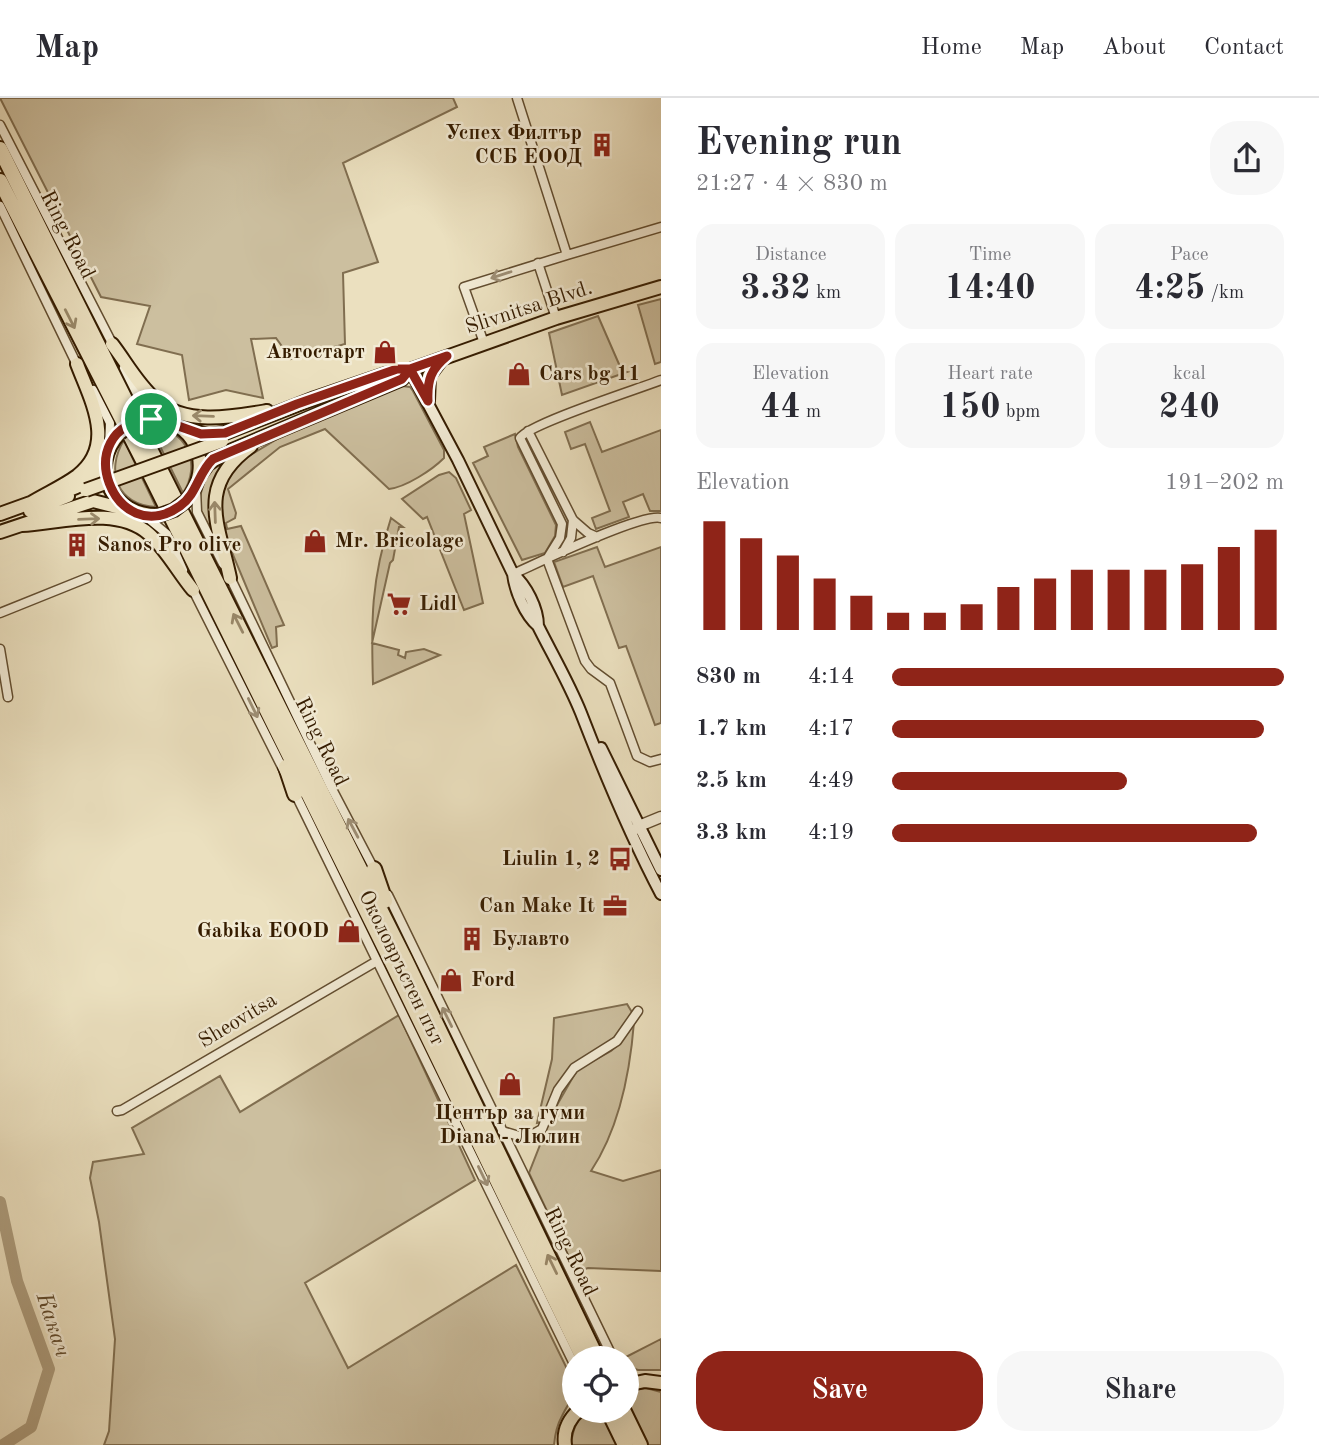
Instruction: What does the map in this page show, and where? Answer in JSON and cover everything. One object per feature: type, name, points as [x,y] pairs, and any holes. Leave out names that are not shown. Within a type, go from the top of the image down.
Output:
[{"type":"highway","name":"Ring Road","points":[[0,149],[282,710],[399,962],[576,1329],[588,1346]]},
{"type":"highway","name":"Ring Road","points":[[0,181],[145,464],[261,700],[399,962]]},
{"type":"highway","points":[[261,700],[295,794]]},
{"type":"highway","points":[[282,710],[331,788]]},
{"type":"highway","points":[[374,869],[399,962]]},
{"type":"highway","points":[[341,884],[399,962]]},
{"type":"highway","name":"Ring Road","points":[[576,1329],[580,1346]]},
{"type":"highway","points":[[614,1423],[625,1445]]},
{"type":"highway","points":[[629,1423],[640,1445]]},
{"type":"main road","name":"Slivnitsa Blvd.","points":[[182,429],[209,435],[225,433],[397,369],[410,369],[556,318],[661,287]]},
{"type":"main road","points":[[112,344],[156,400],[178,412],[232,416],[295,405]]},
{"type":"main road","points":[[428,401],[429,376],[447,356]]},
{"type":"main road","points":[[29,503],[79,474],[95,454],[100,429],[77,365]]},
{"type":"main road","points":[[410,369],[513,574],[522,581],[538,616],[538,626],[661,870]]},
{"type":"main road","name":"Slivnitsa Blvd.","points":[[198,481],[213,459],[402,379],[410,369]]},
{"type":"main road","name":"Slivnitsa Blvd.","points":[[0,522],[327,402],[365,382]]},
{"type":"main road","name":"Slivnitsa Blvd.","points":[[327,402],[360,396]]},
{"type":"main road","points":[[0,514],[85,484],[99,469],[120,433],[132,424],[153,420],[182,429],[191,438],[198,452],[198,481],[186,501],[174,510],[160,515],[93,502],[0,532]]},
{"type":"main road","points":[[230,578],[215,521],[215,498],[231,464],[264,436]]},
{"type":"main road","points":[[107,452],[106,477],[111,491],[120,502],[140,513]]},
{"type":"main road","points":[[22,525],[98,519],[133,524],[150,534],[193,590]]},
{"type":"main road","points":[[581,712],[587,733],[631,835],[661,894]]},
{"type":"main road","points":[[639,1382],[661,1383]]},
{"type":"main road","points":[[564,1443],[569,1423]]},
{"type":"street","points":[[517,98],[567,255]]},
{"type":"street","points":[[0,125],[141,402],[153,420]]},
{"type":"street","points":[[0,206],[77,365],[110,423],[107,452]]},
{"type":"street","points":[[485,343],[464,287],[661,227]]},
{"type":"street","points":[[538,263],[556,318]]},
{"type":"street","points":[[547,559],[560,538],[562,524],[521,441],[524,433],[661,380]]},
{"type":"street","points":[[524,433],[573,520],[587,533],[597,537]]},
{"type":"street","name":"Ring Road","points":[[198,481],[197,512],[607,1346]]},
{"type":"street","points":[[140,513],[167,534],[193,590]]},
{"type":"street","points":[[513,574],[597,537],[649,518],[661,518]]},
{"type":"street","points":[[563,552],[573,532],[573,520]]},
{"type":"street","points":[[547,559],[585,661],[610,683],[637,756],[650,762],[661,759]]},
{"type":"street","points":[[0,613],[87,578]]},
{"type":"street","name":"Околовръстен път","points":[[193,590],[341,884],[565,1346]]},
{"type":"street","points":[[0,649],[8,698]]},
{"type":"street","points":[[631,835],[639,826],[661,817]]},
{"type":"street","points":[[625,821],[639,826]]},
{"type":"street","name":"Sheovitsa","points":[[117,1111],[377,961]]},
{"type":"street","points":[[502,1131],[526,1138],[542,1129],[558,1090],[574,1068],[617,1041],[638,1011]]},
{"type":"street","points":[[639,1379],[645,1381]]},
{"type":"shaded area","points":[[0,98],[453,98],[457,107],[343,163],[378,262],[343,273],[345,344],[291,359],[276,338],[251,339],[263,398],[226,390],[189,400],[182,355],[137,344],[150,306],[101,297]]},
{"type":"shaded area","points":[[661,299],[661,362],[655,364],[638,305]]},
{"type":"shaded area","points":[[598,316],[622,371],[627,372],[562,395],[549,333]]},
{"type":"shaded area","points":[[402,386],[410,387],[413,391],[444,450],[444,458],[418,477],[389,489],[325,429],[280,447],[228,489],[236,513],[235,518],[226,523],[227,529],[241,526],[284,625],[276,627],[277,646],[272,648],[223,531],[221,499],[229,477],[242,460],[284,435],[353,404]]},
{"type":"shaded area","points":[[590,422],[602,452],[661,430],[661,511],[650,511],[643,494],[623,502],[629,517],[596,529],[592,518],[610,511],[585,444],[571,449],[565,432]]},
{"type":"shaded area","points":[[151,428],[174,434],[188,450],[191,471],[183,493]]},
{"type":"shaded area","points":[[515,434],[518,447],[556,525],[555,536],[545,553],[522,560],[473,463],[488,456],[484,447]]},
{"type":"shaded area","points":[[527,438],[569,522],[566,541],[563,540],[565,532],[524,440]]},
{"type":"shaded area","points":[[124,440],[156,507],[132,500],[118,484],[116,463]]},
{"type":"shaded area","points":[[238,450],[220,476],[221,552],[198,505],[210,471]]},
{"type":"shaded area","points":[[449,472],[456,478],[471,510],[464,514],[483,603],[464,610],[427,517],[423,519],[402,499],[439,475]]},
{"type":"shaded area","points":[[391,518],[403,527],[399,527],[372,642],[379,561]]},
{"type":"shaded area","points":[[597,547],[605,567],[661,547],[661,723],[655,725],[626,646],[619,648],[593,576],[563,587],[554,562]]},
{"type":"shaded area","points":[[372,643],[399,650],[398,655],[405,658],[406,652],[424,649],[440,655],[373,684]]},
{"type":"shaded area","points":[[627,1004],[633,1014],[621,1032],[572,1066],[542,1122],[537,1123],[552,1059],[554,1018]]},
{"type":"shaded area","points":[[399,1015],[475,1180],[305,1283],[348,1368],[516,1265],[562,1359],[562,1417],[554,1445],[104,1445],[109,1431],[115,1339],[99,1222],[90,1178],[93,1162],[144,1154],[132,1128],[220,1076],[240,1112]]},
{"type":"shaded area","points":[[634,1022],[622,1100],[609,1137],[591,1171],[623,1181],[661,1170],[661,1271],[588,1268],[576,1272],[529,1173],[553,1112],[577,1070],[611,1051]]},
{"type":"shaded area","points":[[661,1339],[661,1370],[639,1370],[639,1350]]},
{"type":"shaded area","points":[[639,1389],[661,1392],[661,1445],[571,1445],[577,1423],[639,1423]]},
{"type":"waterway","name":"Какач","points":[[0,1202],[17,1281],[49,1369],[31,1427],[3,1445]]},
{"type":"place","name":"Успех Филтър ССБ ЕООД","points":[[602,145]]},
{"type":"place","name":"Автостарт","points":[[385,352]]},
{"type":"place","name":"Cars bg 11","points":[[519,374]]},
{"type":"place","name":"Mr. Bricolage","points":[[315,541]]},
{"type":"place","name":"Sanos Pro olive","points":[[77,545]]},
{"type":"place","name":"Lidl","points":[[399,604]]},
{"type":"place","name":"Liulin 1, 2","points":[[620,859]]},
{"type":"place","name":"Can Make It","points":[[615,906]]},
{"type":"place","name":"Gabika EOOD","points":[[349,931]]},
{"type":"place","name":"Булавто","points":[[472,939]]},
{"type":"place","name":"Ford","points":[[451,980]]},
{"type":"place","name":"Център за гуми Diana - Люлин","points":[[510,1084]]},
{"type":"route","points":[[151,419],[132,424],[117,435],[108,449],[105,470],[111,491],[126,507],[143,514],[160,515],[174,510],[186,501],[208,464],[223,453],[402,379],[410,369],[428,401],[429,376],[447,356],[410,369],[397,369],[217,435],[201,434],[159,419],[151,419]]}]
